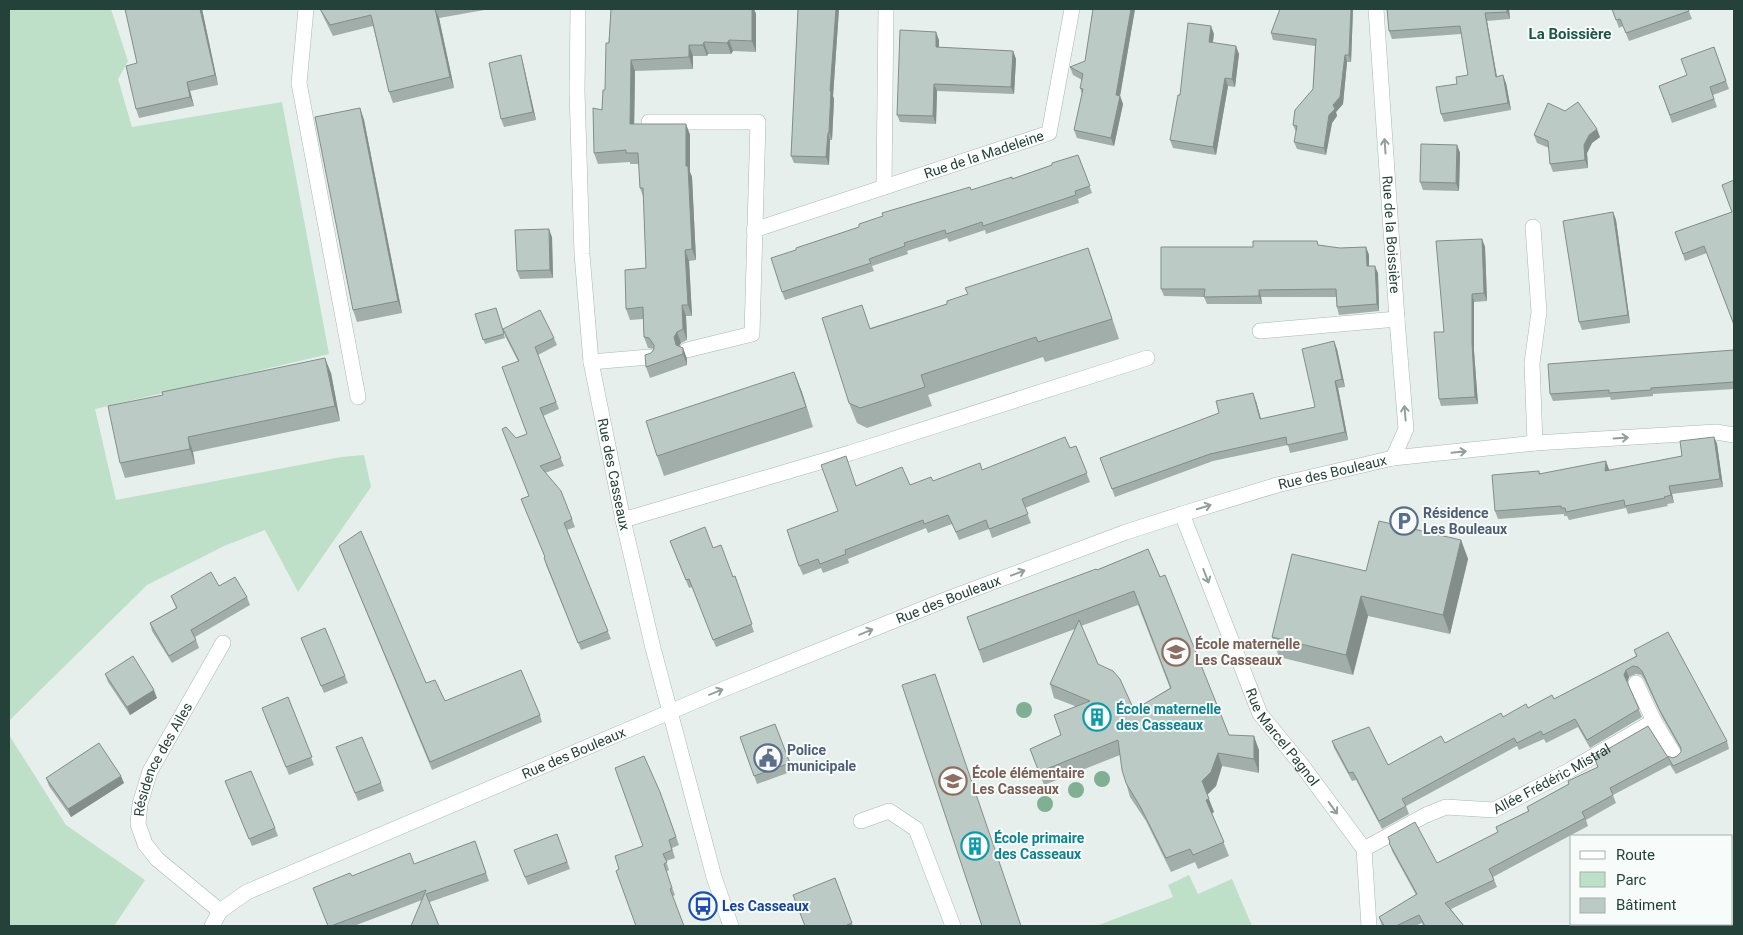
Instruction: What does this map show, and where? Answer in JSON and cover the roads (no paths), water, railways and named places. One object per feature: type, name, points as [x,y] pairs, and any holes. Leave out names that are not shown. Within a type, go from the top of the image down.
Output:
[{"type":"street","points":[[306,9],[299,84],[358,397]]},
{"type":"street","name":"Rue des Casseaux","points":[[578,9],[577,91],[582,254],[591,362],[623,520],[653,648],[714,877],[731,926]]},
{"type":"street","points":[[884,187],[886,9]]},
{"type":"street","name":"Rue de la Madeleine","points":[[754,230],[1049,132],[1072,9]]},
{"type":"street","name":"Rue de la Boissière","points":[[1376,9],[1406,429],[1393,458]]},
{"type":"street","points":[[648,122],[758,122],[752,334],[687,350]]},
{"type":"street","points":[[1533,227],[1539,312],[1532,363],[1535,443]]},
{"type":"street","points":[[1260,331],[1397,319]]},
{"type":"street","points":[[591,362],[649,356]]},
{"type":"street","points":[[623,520],[850,452],[1148,358]]},
{"type":"street","name":"Rue des Bouleaux","points":[[212,926],[220,911],[246,892],[670,711],[954,597],[1126,532],[1277,485],[1393,458],[1535,443],[1716,432],[1734,435]]},
{"type":"street","name":"Rue Marcel Pagnol","points":[[1182,514],[1260,714],[1301,764],[1364,849]]},
{"type":"street","name":"Résidence des Ailes","points":[[220,911],[157,859],[145,844],[138,824],[140,804],[150,771],[223,643]]},
{"type":"street","points":[[1636,684],[1654,721],[1675,756]]},
{"type":"street","name":"Allée Frédéric Mistral","points":[[1364,849],[1426,815],[1446,807],[1494,810],[1570,770],[1654,721]]},
{"type":"street","points":[[861,821],[889,811],[916,829],[953,926]]},
{"type":"street","points":[[1364,849],[1369,926]]},
{"type":"place","name":"Résidence Les Bouleaux","points":[[1404,521]]},
{"type":"place","name":"École maternelle Les Casseaux","points":[[1176,652]]},
{"type":"place","name":"École maternelle des Casseaux","points":[[1097,717]]},
{"type":"place","name":"Police municipale","points":[[768,758]]},
{"type":"place","name":"École élémentaire Les Casseaux","points":[[953,781]]},
{"type":"place","name":"École primaire des Casseaux","points":[[975,846]]},
{"type":"place","name":"Les Casseaux","points":[[703,906]]},
{"type":"district","name":"La Boissière","points":[[1570,34]]}]
